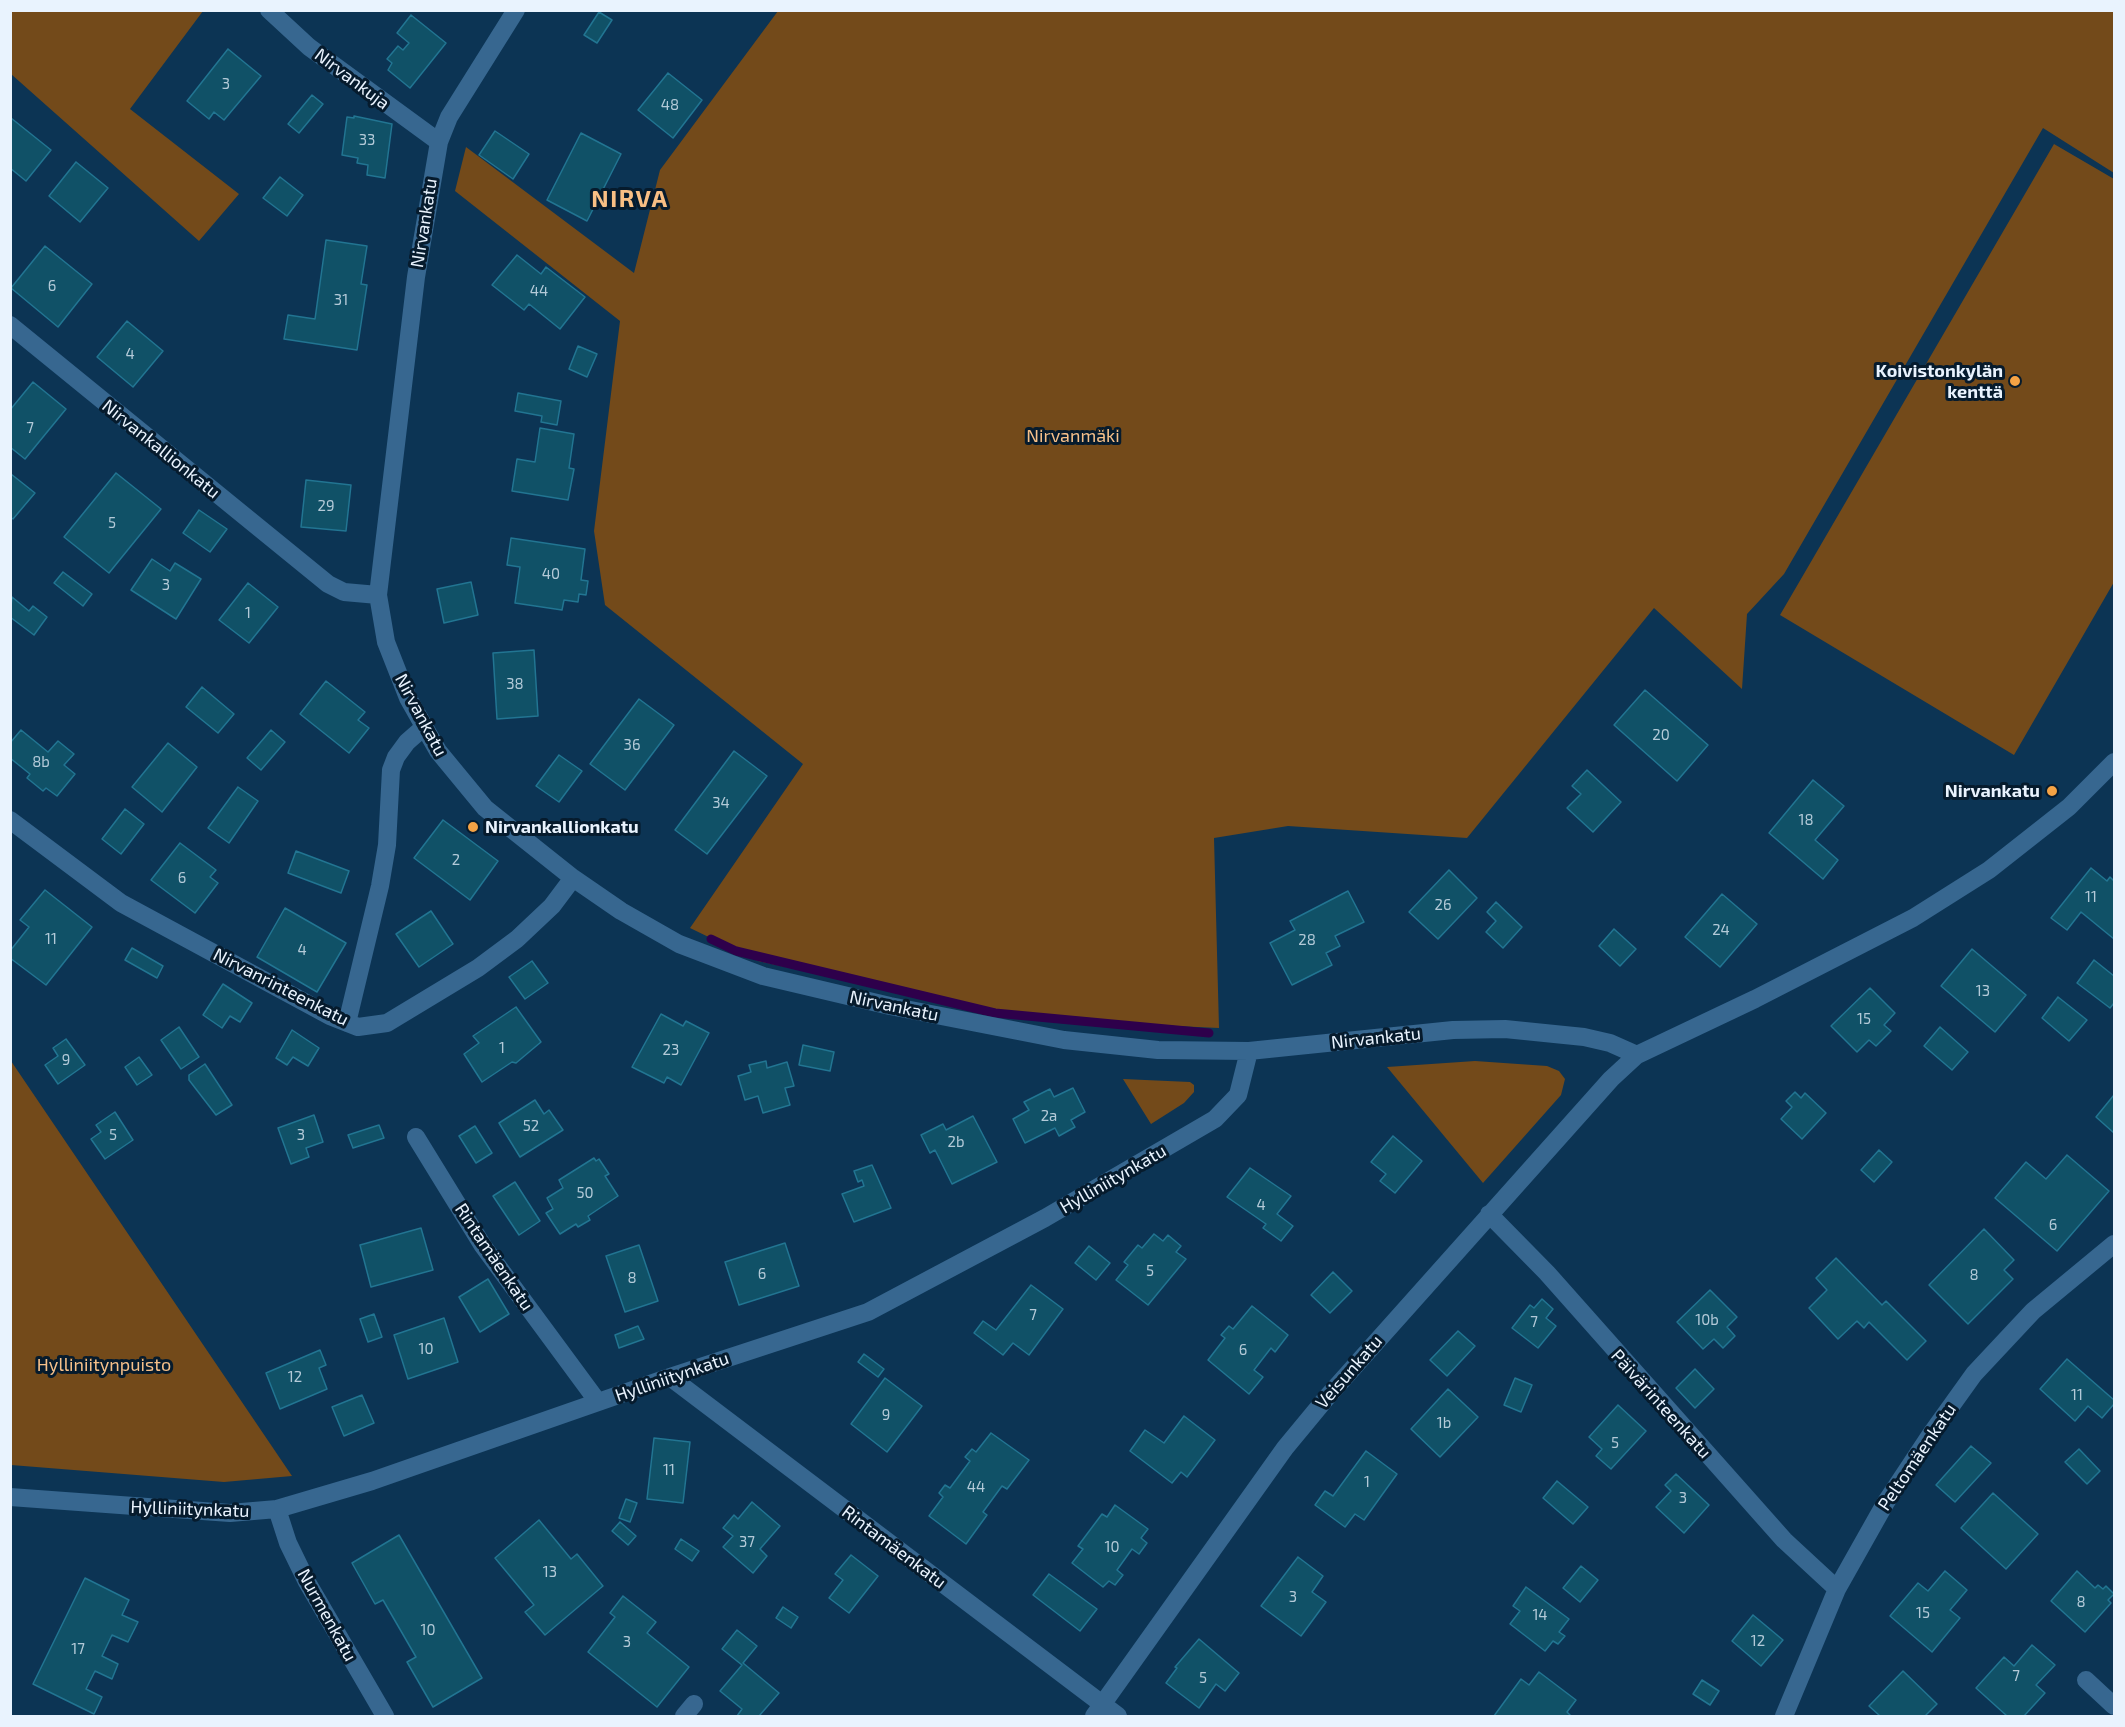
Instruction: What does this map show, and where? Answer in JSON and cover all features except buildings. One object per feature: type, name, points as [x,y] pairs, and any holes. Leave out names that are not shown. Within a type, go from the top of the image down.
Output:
[{"type":"street","name":"Nirvankuja","points":[[269,10],[309,47],[439,142]]},
{"type":"street","name":"Nirvankatu","points":[[516,10],[449,117],[439,142],[416,278],[378,595],[386,642],[423,728],[455,773],[485,808],[573,878],[621,911],[680,944],[741,969],[786,982],[1064,1040],[1158,1050],[1249,1051],[1443,1031],[1504,1029],[1610,1043],[1637,1055]]},
{"type":"street","name":"Nirvankallionkatu","points":[[10,325],[328,584],[344,592],[378,595]]},
{"type":"street","points":[[347,1023],[380,886],[387,845],[391,770],[396,757],[407,742],[423,728]]},
{"type":"street","points":[[1637,1055],[1755,999],[1913,918],[1989,870],[2069,807],[2115,762]]},
{"type":"street","name":"Nirvanrinteenkatu","points":[[10,820],[121,903],[358,1027],[387,1023],[478,968],[517,939],[552,906],[573,878]]},
{"type":"street","name":"Hylliniitynkatu","points":[[10,1497],[230,1513],[277,1509],[372,1481],[670,1377],[868,1312],[943,1274],[1109,1183],[1215,1119],[1238,1095],[1249,1051]]},
{"type":"street","name":"Veisunkatu","points":[[1098,1711],[1285,1448],[1489,1214],[1611,1079],[1637,1055]]},
{"type":"street","name":"Rintamäenkatu","points":[[416,1137],[483,1246],[598,1402]]},
{"type":"street","name":"Päivärinteenkatu","points":[[1489,1214],[1546,1273],[1784,1540],[1837,1589]]},
{"type":"street","name":"Peltomäenkatu","points":[[1784,1716],[1837,1589],[1886,1502],[1974,1374],[2033,1311],[2115,1244]]},
{"type":"street","name":"Rintamäenkatu","points":[[670,1377],[1098,1711],[1118,1716]]},
{"type":"street","name":"Nurmenkatu","points":[[277,1509],[288,1543],[308,1582],[385,1716]]},
{"type":"street","points":[[2086,1680],[2115,1706]]},
{"type":"green space","points":[[11,10],[203,11],[130,109],[239,194],[199,241],[11,74]]},
{"type":"green space","name":"Nirvanmäki","points":[[778,11],[2114,11],[2114,173],[2043,128],[1784,574],[1747,614],[1742,689],[1654,608],[1467,838],[1288,826],[1214,838],[1219,1028],[1021,1019],[758,961],[690,928],[803,764],[605,605],[594,531],[620,321],[455,191],[466,147],[634,273],[660,170]]},
{"type":"green space","name":"Koivistonkylän kenttä","points":[[2054,144],[2114,179],[2114,582],[2014,755],[1780,615]]},
{"type":"green space","name":"Hylliniitynpuisto","points":[[10,1061],[292,1476],[224,1482],[11,1465]]},
{"type":"green space","points":[[1475,1061],[1547,1066],[1559,1071],[1565,1079],[1561,1095],[1483,1183],[1387,1067]]},
{"type":"green space","points":[[1123,1079],[1190,1082],[1194,1085],[1194,1092],[1184,1103],[1151,1124]]},
{"type":"waterway","points":[[711,939],[736,951],[995,1013],[1209,1033]]},
{"type":"place","name":"Koivistonkylän kenttä","points":[[2015,381]]},
{"type":"place","name":"Nirvankatu","points":[[2052,791]]},
{"type":"place","name":"Nirvankallionkatu","points":[[473,827]]},
{"type":"district","name":"NIRVA","points":[[630,199]]}]
